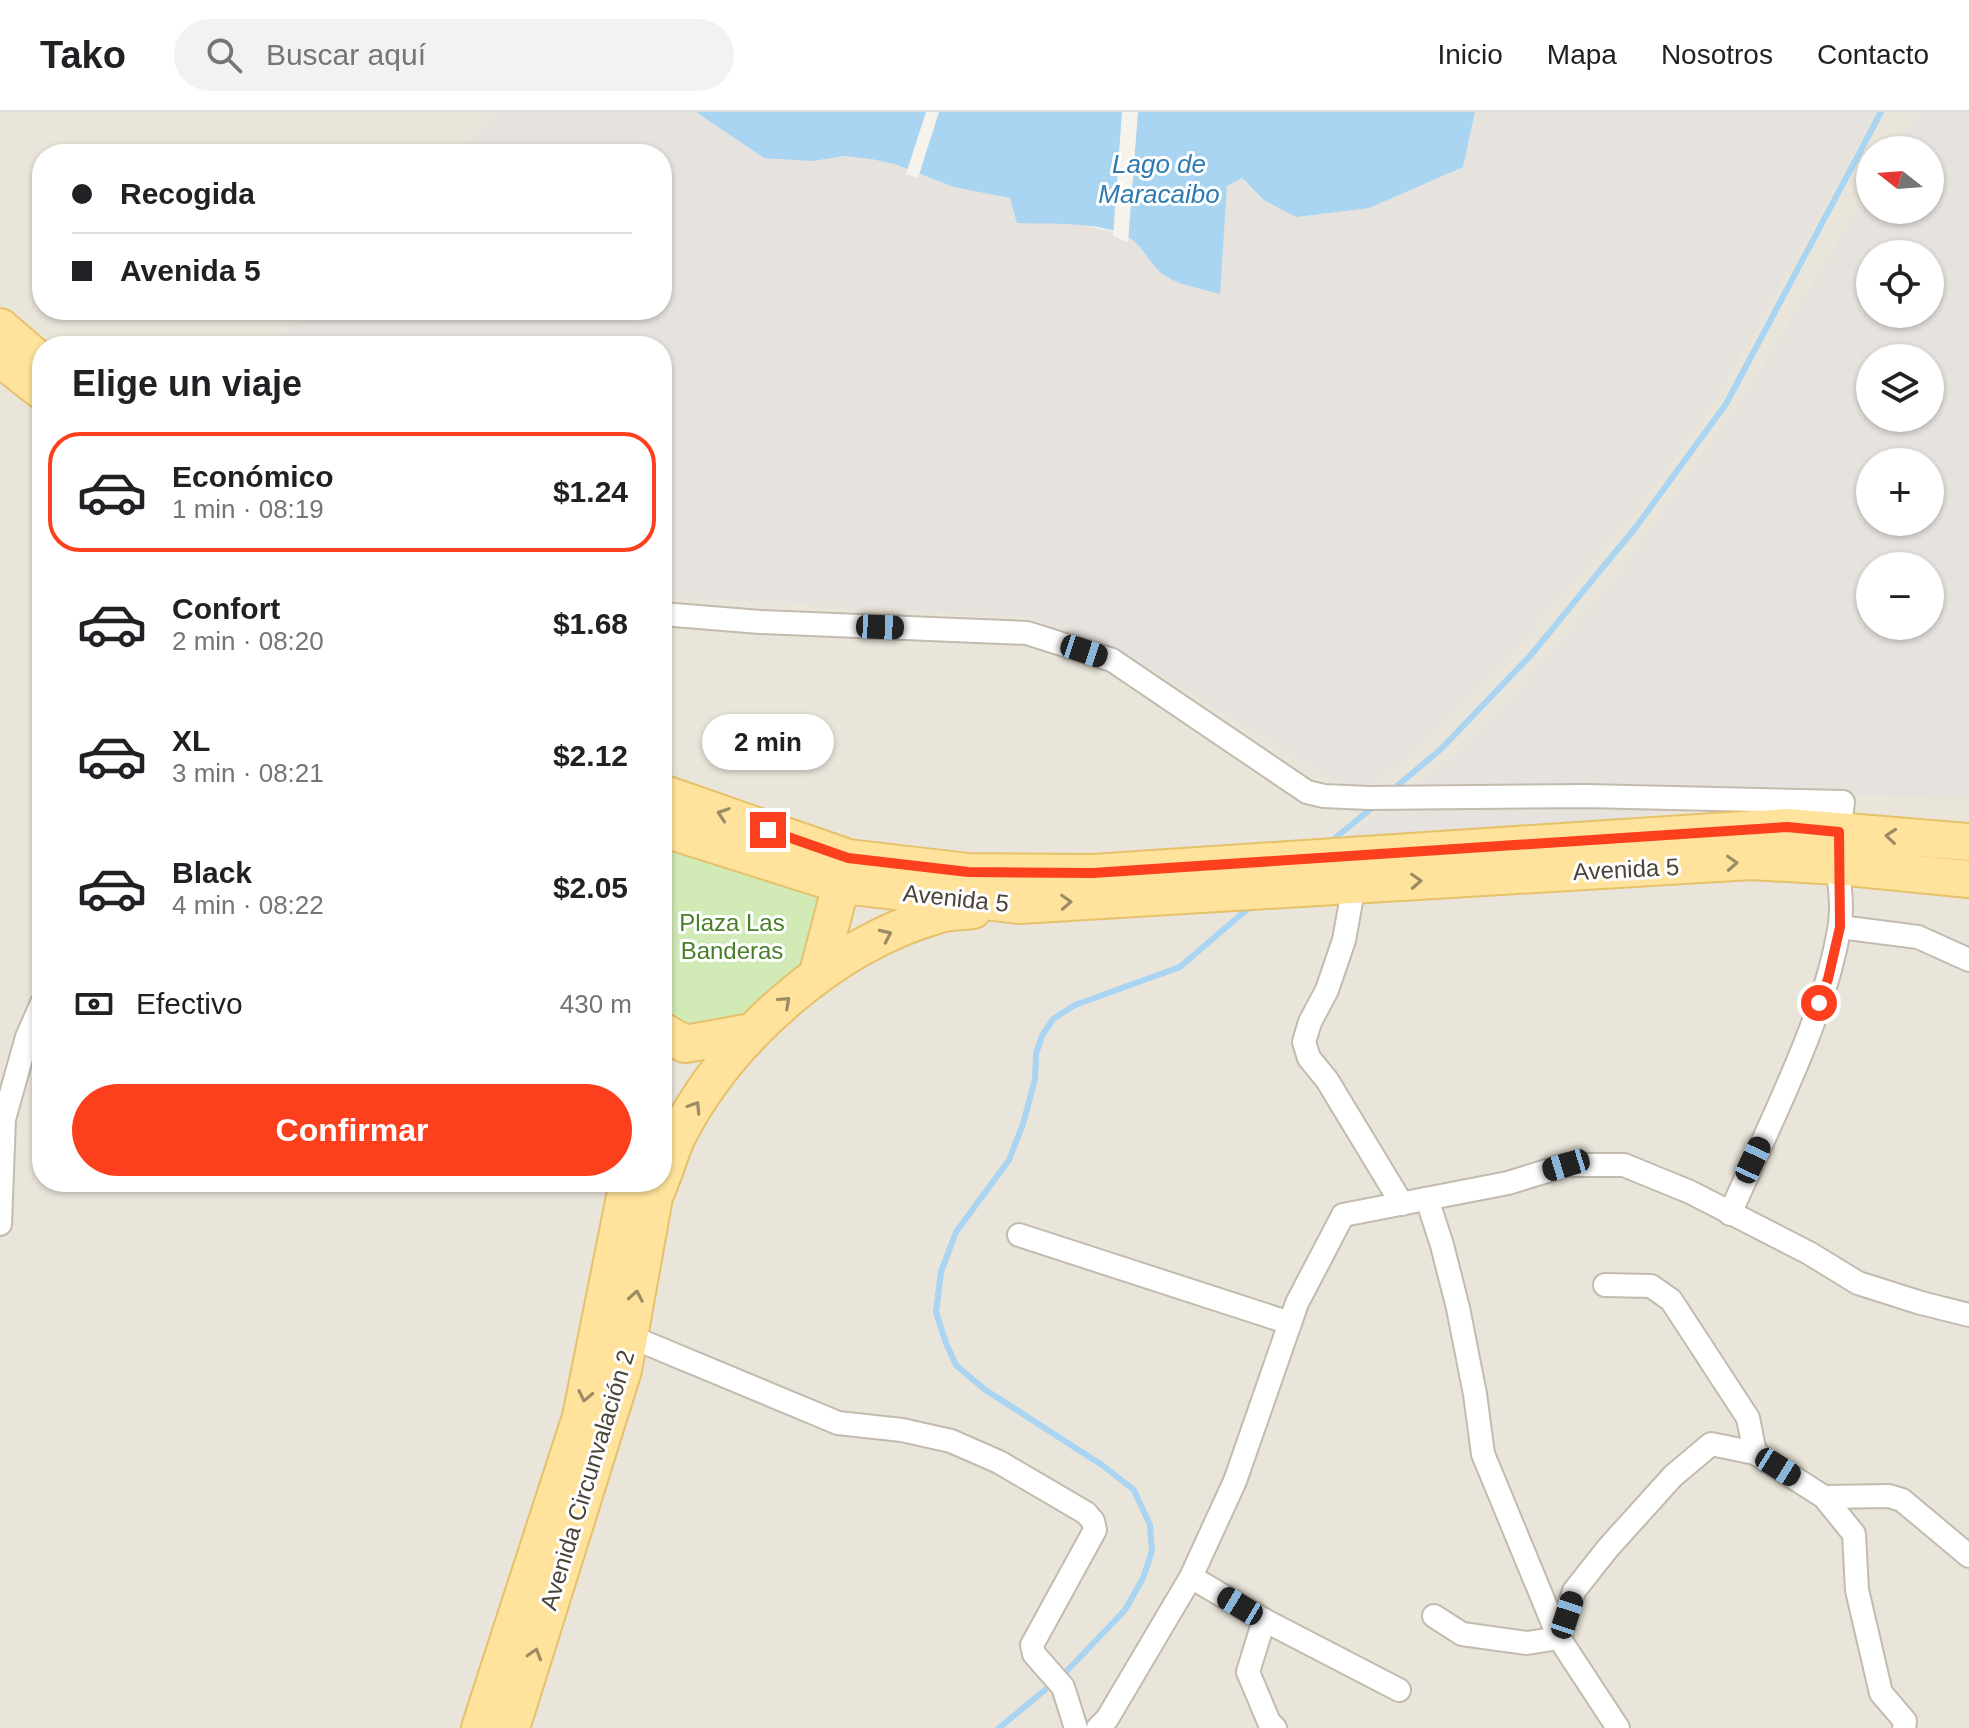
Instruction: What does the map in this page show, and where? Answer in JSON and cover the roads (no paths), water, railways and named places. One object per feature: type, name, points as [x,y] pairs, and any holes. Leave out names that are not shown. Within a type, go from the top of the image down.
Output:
[{"type":"main road","points":[[0,327],[32,354]]},
{"type":"main road","points":[[0,358],[32,383]]},
{"type":"main road","name":"Avenida 5","points":[[672,797],[845,871],[1290,875],[1354,885],[1751,861],[1839,849],[1969,842]]},
{"type":"main road","name":"Avenida 5","points":[[672,830],[845,871],[1020,905],[1290,875],[1787,827],[1839,849],[1969,879]]},
{"type":"main road","points":[[818,973],[845,871]]},
{"type":"main road","name":"Avenida Circunvalación 2","points":[[672,1151],[679,1132],[710,1085],[752,1032],[818,973],[885,934],[939,914],[1020,905]]},
{"type":"main road","points":[[672,1037],[685,1044],[752,1032]]},
{"type":"main road","name":"Avenida Circunvalación 2","points":[[480,1728],[581,1417],[626,1192]]},
{"type":"main road","name":"Avenida Circunvalación 2","points":[[511,1728],[623,1370],[656,1192]]},
{"type":"street","points":[[672,615],[760,622],[1027,633],[1112,660],[1307,792],[1324,796],[1586,796],[1843,802],[1839,849],[1840,927],[1828,979],[1791,1076],[1730,1214]]},
{"type":"street","points":[[1354,885],[1344,940],[1327,990],[1310,1022],[1304,1042],[1309,1058],[1327,1080],[1402,1204]]},
{"type":"street","points":[[1840,927],[1918,937],[1969,960]]},
{"type":"street","points":[[0,1224],[4,1119],[32,1026]]},
{"type":"street","points":[[1098,1728],[1107,1719],[1191,1577],[1235,1481],[1297,1303],[1343,1215],[1508,1183],[1566,1165],[1624,1165],[1690,1192],[1809,1253],[1858,1283],[1969,1315]]},
{"type":"street","points":[[1427,1199],[1458,1308],[1483,1454],[1559,1638],[1618,1728]]},
{"type":"street","points":[[1019,1235],[1290,1323]]},
{"type":"street","points":[[1605,1285],[1651,1286],[1671,1300],[1748,1418],[1755,1453]]},
{"type":"street","points":[[629,1336],[838,1423],[902,1430],[951,1441],[999,1462],[1086,1513],[1093,1521],[1095,1530],[1032,1645],[1034,1654],[1063,1687],[1076,1728]]},
{"type":"street","points":[[1559,1638],[1574,1591],[1673,1476],[1711,1444],[1755,1453],[1824,1497],[1854,1534],[1857,1590],[1881,1693],[1905,1721],[1904,1728]]},
{"type":"street","points":[[1824,1497],[1889,1496],[1902,1500],[1969,1556]]},
{"type":"street","points":[[1191,1577],[1264,1620],[1399,1690]]},
{"type":"street","points":[[1434,1616],[1462,1634],[1527,1643],[1559,1638]]},
{"type":"street","points":[[1264,1620],[1248,1672],[1269,1722],[1275,1728]]},
{"type":"water","name":"Lago de Maracaibo","points":[[696,112],[1475,112],[1463,167],[1369,208],[1296,217],[1264,200],[1242,178],[1227,186],[1220,294],[1167,277],[1134,241],[1116,232],[1088,226],[1017,223],[1010,198],[954,187],[894,164],[871,159],[843,156],[813,161],[764,158]]},
{"type":"waterway","points":[[1396,787],[1441,749],[1530,656],[1636,527],[1726,404],[1881,112]]},
{"type":"waterway","points":[[1329,843],[1373,807]]},
{"type":"waterway","points":[[1063,1675],[1125,1610],[1143,1578],[1152,1551],[1150,1525],[1134,1490],[1102,1465],[984,1389],[956,1365],[936,1312],[941,1272],[956,1232],[1009,1160],[1035,1079],[1036,1054],[1042,1036],[1053,1019],[1075,1005],[1180,967],[1252,905]]},
{"type":"waterway","points":[[999,1728],[1045,1690]]},
{"type":"park label","name":"Plaza Las Banderas","points":[[732,936]]}]
